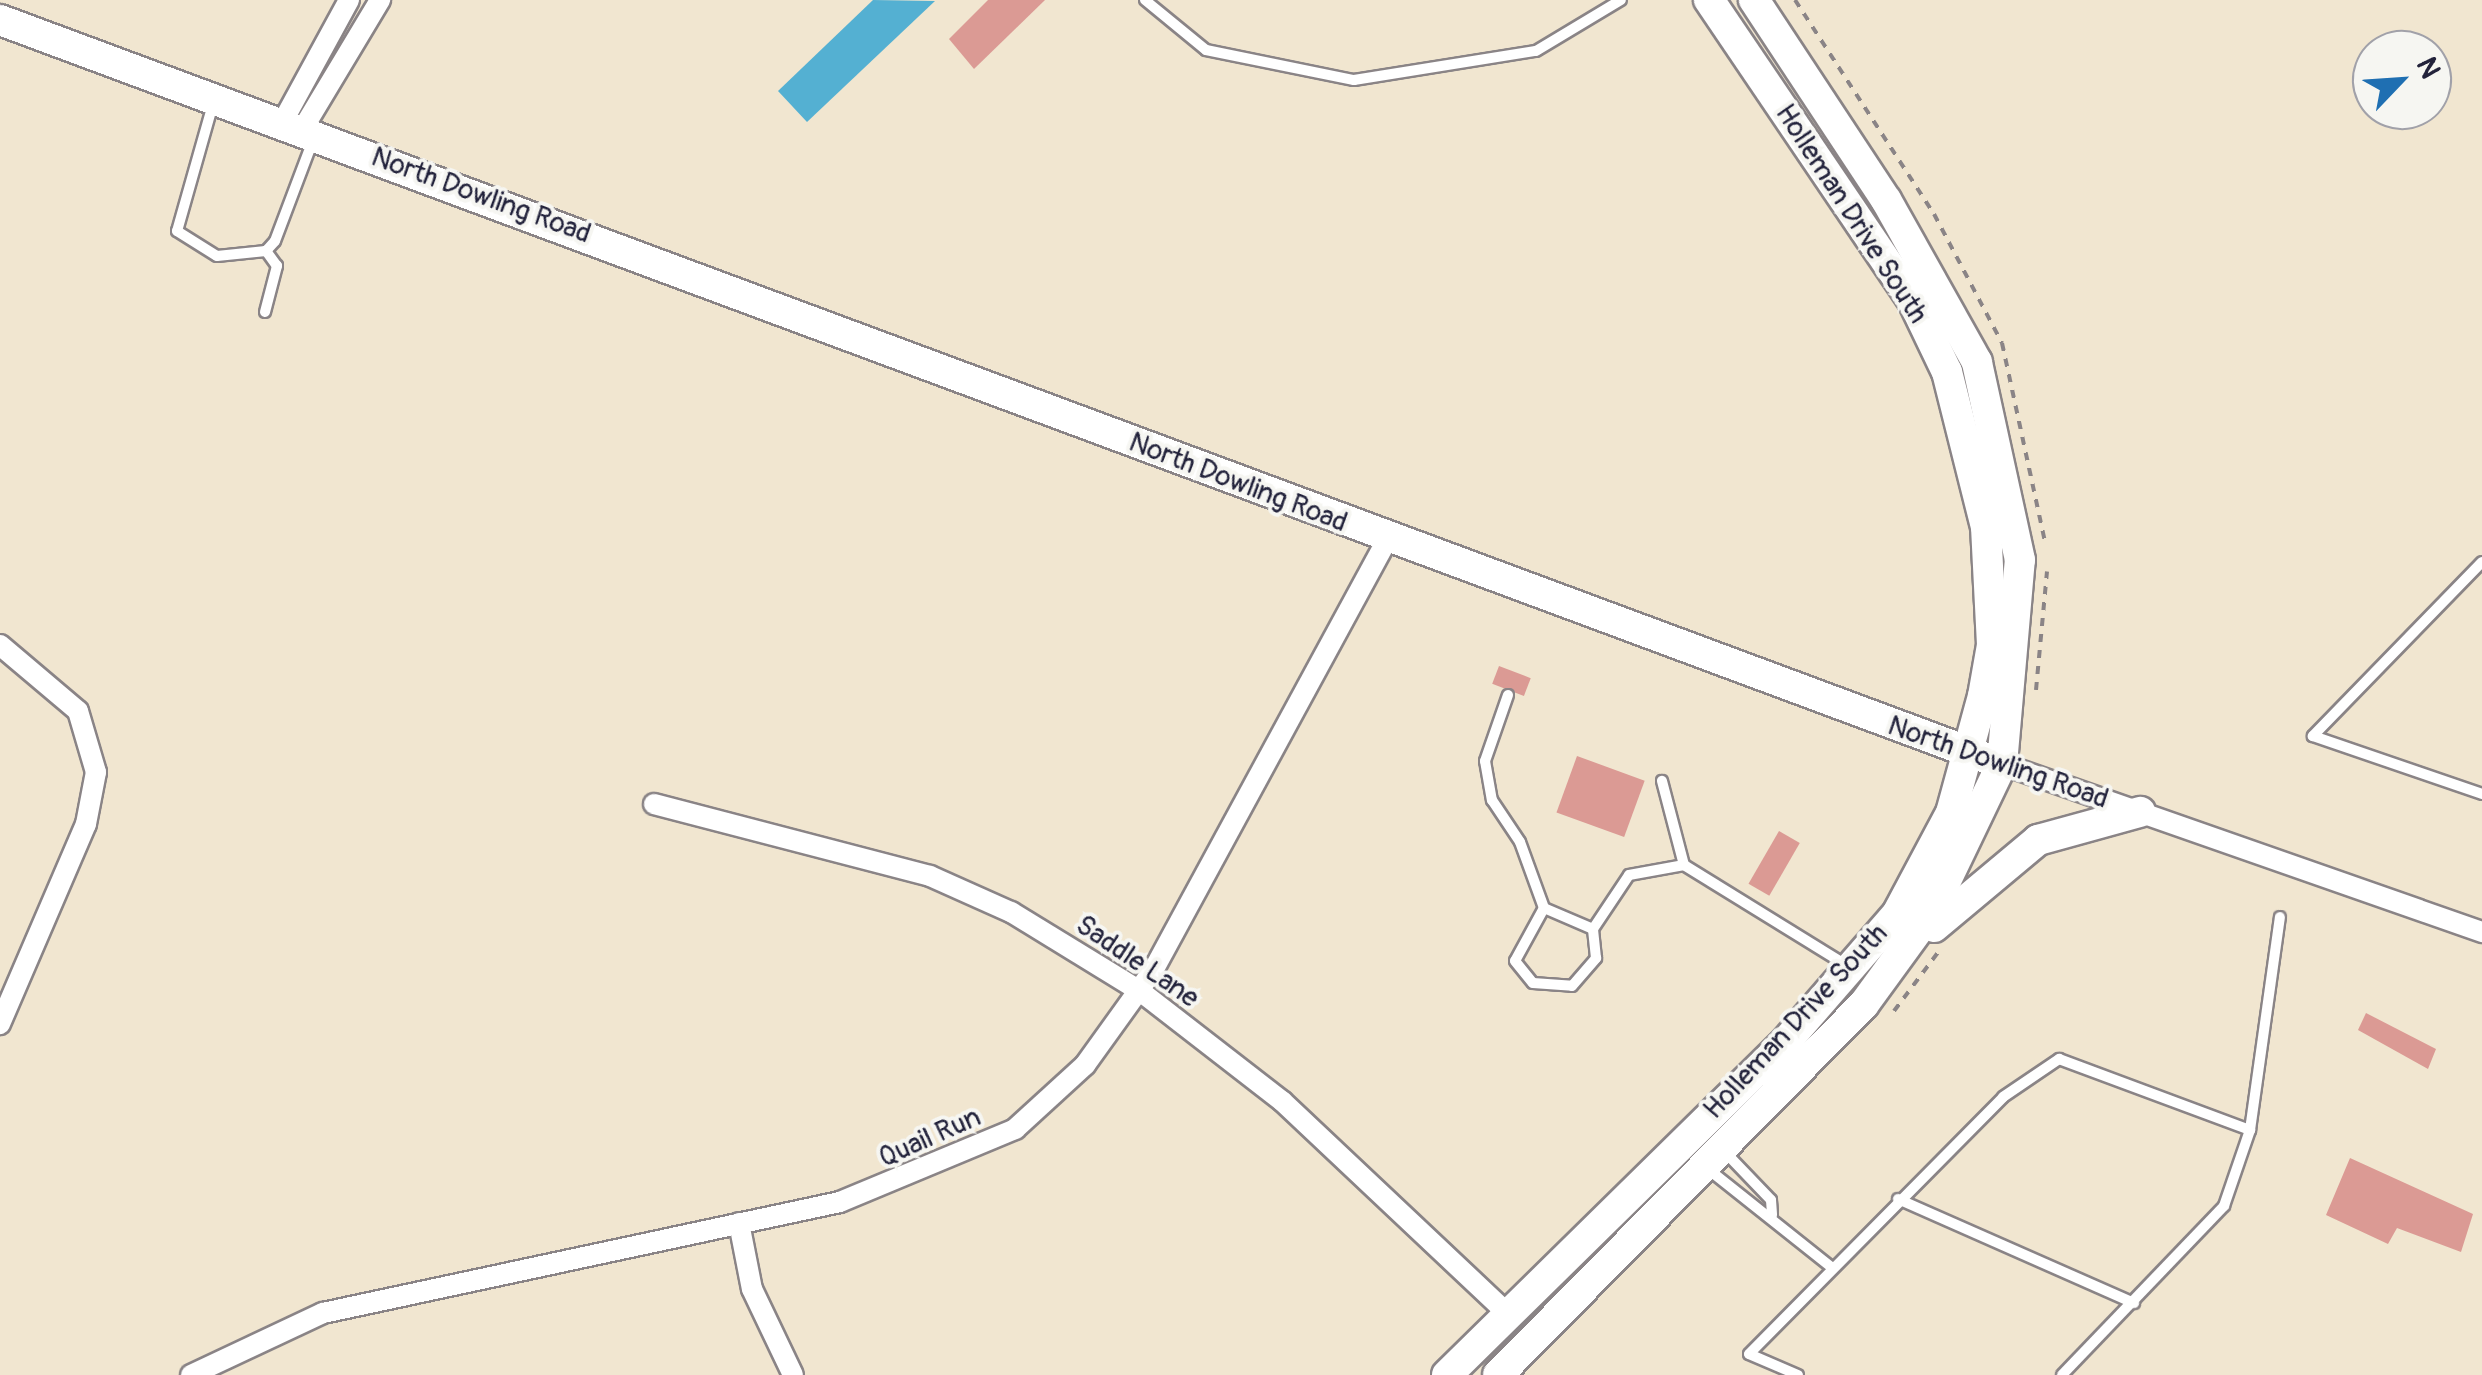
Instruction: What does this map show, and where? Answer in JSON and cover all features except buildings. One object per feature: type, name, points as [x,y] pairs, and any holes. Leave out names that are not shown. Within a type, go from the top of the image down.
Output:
[{"type":"street","points":[[300,129],[349,0]]},
{"type":"street","points":[[300,129],[380,0]]},
{"type":"street","name":"Holleman Drive South","points":[[1447,1375],[1853,969],[1928,861],[1971,754],[1992,644],[1992,586],[1980,486],[1948,372],[1913,301],[1709,0]]},
{"type":"street","name":"Holleman Drive South","points":[[1498,1375],[1715,1159],[1899,960],[1969,846],[2002,764],[2020,560],[1988,395],[1941,291],[1754,0]]},
{"type":"street","name":"North Dowling Road","points":[[0,20],[1971,754],[2482,932]]},
{"type":"street","name":"Quail Run","points":[[191,1375],[290,1325],[372,1299],[885,1189],[981,1149],[1045,1105],[1140,991],[1387,539]]},
{"type":"street","points":[[0,645],[78,710],[96,772],[86,824],[0,1024]]},
{"type":"street","name":"Saddle Lane","points":[[654,804],[930,876],[1140,991],[1282,1100],[1506,1312]]},
{"type":"street","points":[[1899,960],[2024,848],[2140,812]]},
{"type":"street","points":[[739,1222],[752,1288],[793,1375]]},
{"type":"lane","points":[[1145,0],[1206,50],[1354,80],[1536,52],[1621,0]]},
{"type":"lane","points":[[215,98],[177,231],[217,256],[266,251]]},
{"type":"lane","points":[[266,251],[300,129]]},
{"type":"lane","points":[[265,312],[277,266],[266,251]]},
{"type":"lane","points":[[2482,562],[2312,736],[2482,794]]},
{"type":"lane","points":[[1508,695],[1485,761],[1492,800],[1520,842],[1544,908],[1593,929]]},
{"type":"lane","points":[[1662,781],[1684,865]]},
{"type":"lane","points":[[1544,908],[1515,961],[1533,983],[1572,986],[1596,958],[1593,929],[1630,875],[1684,865],[1853,969]]},
{"type":"lane","points":[[2062,1375],[2224,1206],[2250,1130],[2280,917]]},
{"type":"lane","points":[[1798,1375],[1750,1354],[1830,1266],[2004,1096],[2060,1059],[2250,1130]]},
{"type":"lane","points":[[1715,1159],[1757,1214],[1772,1215],[1830,1266]]},
{"type":"lane","points":[[1715,1159],[1772,1200],[1772,1215]]},
{"type":"lane","points":[[1898,1199],[2134,1304]]},
{"type":"water","points":[[873,0],[935,1],[807,122],[778,91]]}]
